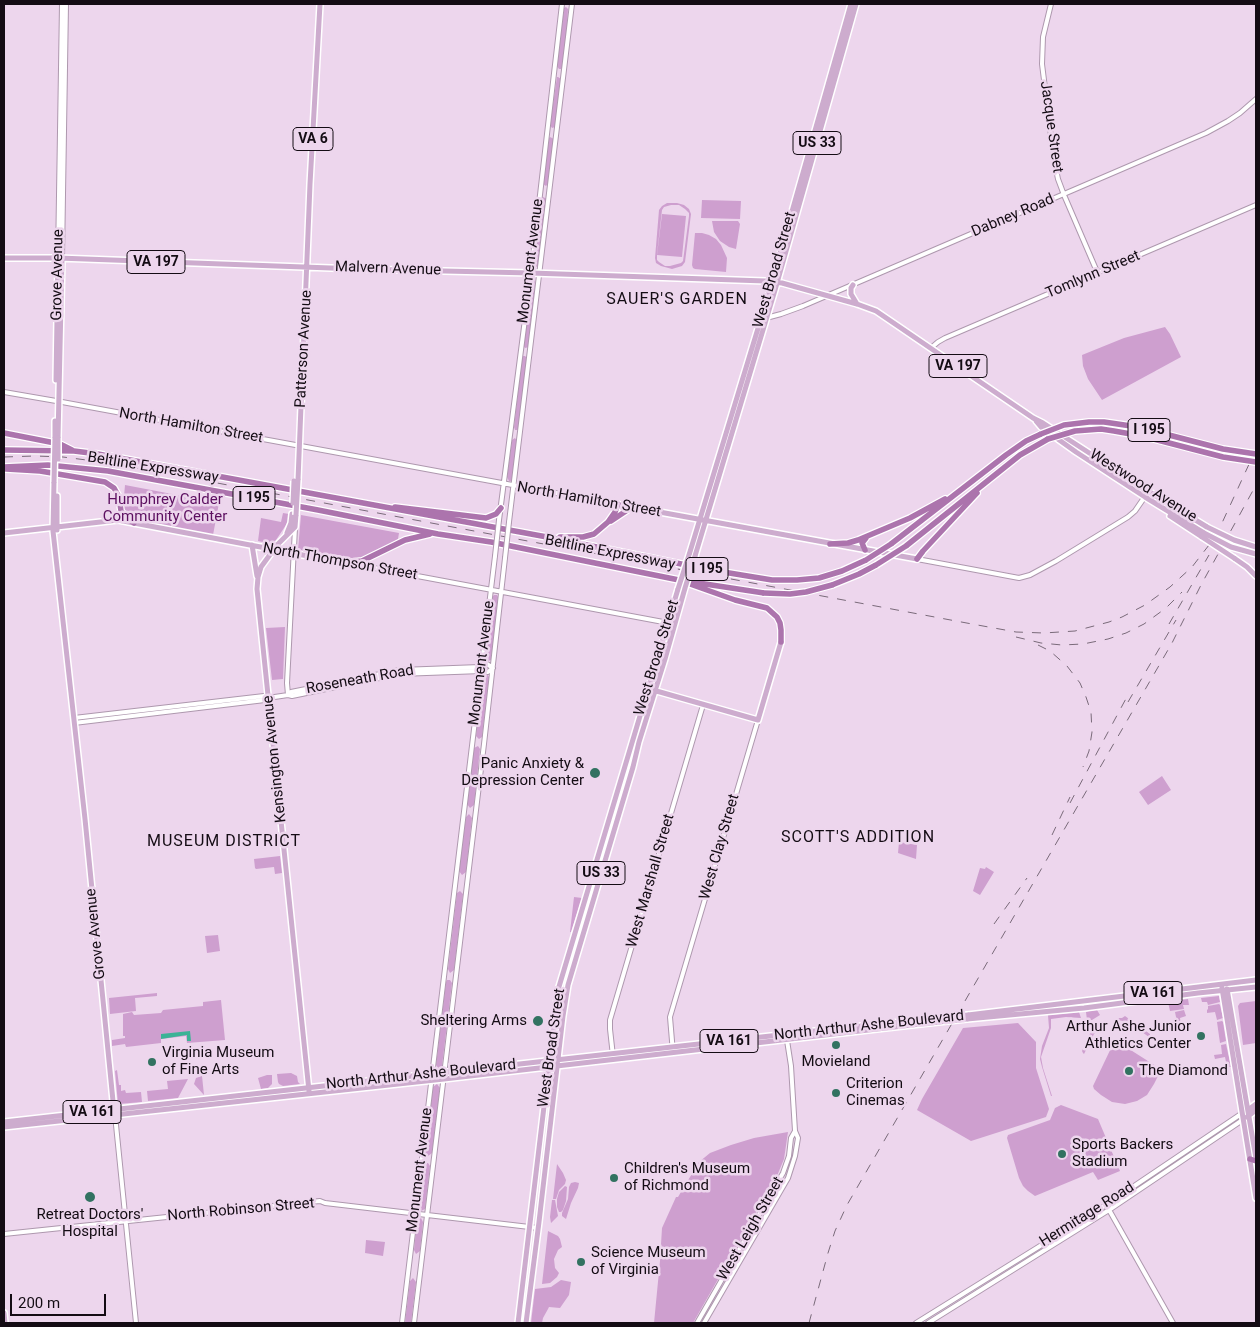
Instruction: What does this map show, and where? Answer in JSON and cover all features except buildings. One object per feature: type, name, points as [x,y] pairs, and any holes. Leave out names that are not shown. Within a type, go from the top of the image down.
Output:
[{"type":"highway","name":"Beltline Expressway","points":[[4,450],[74,450],[711,570],[779,580],[819,578],[842,571],[866,560],[891,544],[1006,455],[1041,434],[1064,425],[1104,422],[1138,427],[1222,448],[1256,454]]},
{"type":"highway","name":"Beltline Expressway","points":[[4,468],[48,465],[108,471],[438,534],[491,542],[679,580],[764,593],[790,594],[832,585],[876,565],[906,546],[1020,455],[1048,440],[1075,431],[1101,430],[1134,434],[1223,457],[1256,462]]},
{"type":"highway","points":[[4,433],[60,444],[74,450]]},
{"type":"highway","points":[[4,468],[40,471],[106,482],[117,492],[121,511],[118,520]]},
{"type":"highway","points":[[917,560],[923,551],[992,477]]},
{"type":"highway","points":[[830,544],[858,540],[910,518],[960,491]]},
{"type":"highway","points":[[604,526],[615,512],[618,504]]},
{"type":"highway","points":[[378,506],[404,507],[486,518],[496,514],[501,508]]},
{"type":"highway","points":[[547,538],[583,537],[594,534],[632,507]]},
{"type":"highway","points":[[121,511],[134,523]]},
{"type":"highway","points":[[346,563],[354,563],[370,558],[410,538],[438,534]]},
{"type":"highway","points":[[864,550],[863,541],[867,536]]},
{"type":"highway","points":[[679,580],[734,600],[767,608],[777,617],[780,623],[781,642]]},
{"type":"main road","name":"Patterson Avenue","points":[[295,527],[294,514],[298,473],[310,184],[320,4]]},
{"type":"main road","name":"West Broad Street","points":[[526,1323],[568,985],[685,588],[702,521],[764,317],[851,4]]},
{"type":"main road","name":"West Broad Street","points":[[774,282],[856,4]]},
{"type":"main road","name":"Malvern Avenue","points":[[4,258],[60,258],[774,282]]},
{"type":"main road","name":"Grove Avenue","points":[[60,258],[56,545],[114,1113]]},
{"type":"main road","name":"Westwood Avenue","points":[[774,282],[857,304],[876,311],[1033,418],[1044,423],[1148,491],[1207,527],[1234,540],[1256,546]]},
{"type":"main road","points":[[853,285],[851,294],[857,304]]},
{"type":"main road","name":"Westwood Avenue","points":[[1033,418],[1041,427],[1056,438],[1147,498],[1166,514],[1203,535],[1247,567],[1256,576]]},
{"type":"main road","name":"North Hamilton Street","points":[[632,507],[917,560]]},
{"type":"main road","points":[[286,535],[294,514]]},
{"type":"main road","name":"North Thompson Street","points":[[4,533],[118,520],[346,563]]},
{"type":"main road","name":"Kensington Avenue","points":[[295,527],[263,563],[258,577],[258,596],[309,1094]]},
{"type":"main road","points":[[1203,535],[1256,554]]},
{"type":"main road","points":[[252,546],[258,577]]},
{"type":"main road","name":"West Broad Street","points":[[518,1323],[559,987],[678,589],[692,556]]},
{"type":"main road","name":"West Clay Street","points":[[758,720],[781,642]]},
{"type":"main road","points":[[648,688],[758,720]]},
{"type":"main road","name":"North Arthur Ashe Boulevard","points":[[4,1122],[309,1094],[444,1079],[557,1063],[1224,987],[1256,980]]},
{"type":"main road","points":[[1224,987],[1228,1030],[1254,1159],[1256,1198]]},
{"type":"main road","points":[[1224,987],[1238,1048],[1246,1114]]},
{"type":"main road","name":"North Arthur Ashe Boulevard","points":[[1224,987],[1256,988]]},
{"type":"main road","points":[[1228,1030],[1234,1047],[1238,1048]]},
{"type":"main road","name":"North Arthur Ashe Boulevard","points":[[4,1127],[444,1072],[549,1064]]},
{"type":"main road","name":"Hermitage Road","points":[[1246,1114],[1256,1104]]},
{"type":"main road","name":"Hermitage Road","points":[[1246,1114],[1256,1110]]},
{"type":"main road","points":[[4,1313],[5,1323]]},
{"type":"street","name":"Grove Avenue","points":[[60,258],[64,4]]},
{"type":"street","name":"Monument Avenue","points":[[402,1323],[499,520],[531,273],[562,4]]},
{"type":"street","name":"Monument Avenue","points":[[414,1323],[572,4]]},
{"type":"street","name":"Jacque Street","points":[[1051,4],[1043,37],[1042,64],[1054,160],[1058,179],[1098,274]]},
{"type":"street","name":"Dabney Road","points":[[764,317],[792,311],[1214,129],[1240,113],[1256,99]]},
{"type":"street","name":"Tomlynn Street","points":[[931,348],[945,338],[1256,206]]},
{"type":"street","name":"North Hamilton Street","points":[[4,392],[632,507]]},
{"type":"street","name":"North Hamilton Street","points":[[917,560],[1019,578],[1030,576],[1128,517],[1147,498],[1148,491]]},
{"type":"street","name":"Patterson Avenue","points":[[288,695],[295,527]]},
{"type":"street","name":"North Thompson Street","points":[[346,563],[674,624]]},
{"type":"street","name":"Roseneath Road","points":[[74,720],[265,700],[288,695],[291,692],[400,670],[481,669],[488,664],[492,668]]},
{"type":"street","name":"West Marshall Street","points":[[613,1057],[610,1020],[703,705]]},
{"type":"street","name":"West Clay Street","points":[[672,1050],[670,1017],[758,720]]},
{"type":"street","name":"West Leigh Street","points":[[704,1323],[788,1178],[797,1149],[798,1138],[795,1130],[794,1094],[787,1037]]},
{"type":"street","name":"Grove Avenue","points":[[114,1113],[136,1323]]},
{"type":"street","name":"Hermitage Road","points":[[924,1322],[1246,1114]]},
{"type":"street","name":"Hermitage Road","points":[[916,1323],[924,1322],[1109,1210],[1246,1114]]},
{"type":"street","name":"West Leigh Street","points":[[697,1323],[783,1173],[789,1156],[791,1138],[795,1130]]},
{"type":"street","name":"North Robinson Street","points":[[4,1234],[320,1201],[427,1216],[538,1228]]},
{"type":"street","points":[[1106,1205],[1173,1323]]},
{"type":"green space","points":[[564,8],[568,9],[567,29],[563,67],[559,69],[557,66]]},
{"type":"green space","points":[[557,77],[561,79],[555,127],[552,128],[550,125]]},
{"type":"green space","points":[[550,137],[554,139],[548,184],[546,186],[543,184]]},
{"type":"green space","points":[[543,197],[547,199],[539,266],[537,267],[535,266],[537,240],[541,199]]},
{"type":"green space","points":[[702,200],[741,201],[740,219],[701,218]]},
{"type":"green space","points":[[667,203],[677,203],[684,205],[691,214],[685,262],[682,266],[672,269],[656,263],[655,258],[659,210]],"holes":[[[679,205],[689,213],[683,261],[665,266],[657,260],[662,210],[664,207]]]},
{"type":"green space","points":[[662,214],[686,216],[682,257],[657,255]]},
{"type":"green space","points":[[712,221],[738,221],[740,224],[736,249],[720,241],[714,232]]},
{"type":"green space","points":[[695,233],[709,235],[721,245],[727,258],[726,272],[693,268]]},
{"type":"green space","points":[[532,279],[535,280],[534,302],[529,347],[525,348],[523,345]]},
{"type":"green space","points":[[1165,327],[1181,357],[1102,400],[1088,379],[1083,366],[1082,355],[1124,338]]},
{"type":"green space","points":[[523,356],[527,358],[519,429],[515,430],[514,427]]},
{"type":"green space","points":[[515,438],[517,441],[513,478],[509,481],[507,477],[512,440]]},
{"type":"green space","name":"Humphrey Calder Community Center","points":[[125,485],[219,503],[213,535],[132,519],[124,512],[123,508]]},
{"type":"green space","points":[[283,513],[289,514],[288,522],[276,540],[272,544],[258,541],[261,518],[281,522]]},
{"type":"green space","points":[[301,515],[399,533],[398,539],[371,555],[358,559],[298,550]]},
{"type":"green space","points":[[494,595],[498,597],[491,660],[488,661],[486,659]]},
{"type":"green space","points":[[285,627],[283,679],[272,680],[266,628]]},
{"type":"green space","points":[[484,674],[487,674],[489,677],[482,737],[479,739],[476,736]]},
{"type":"green space","points":[[478,746],[480,749],[474,805],[470,808],[467,804],[474,748]]},
{"type":"green space","points":[[1162,776],[1171,790],[1148,805],[1139,792]]},
{"type":"green space","points":[[469,814],[472,818],[466,872],[462,875],[459,871],[466,817]]},
{"type":"green space","points":[[899,842],[917,845],[916,859],[898,853]]},
{"type":"green space","points":[[280,856],[282,873],[275,874],[274,867],[255,868],[254,859]]},
{"type":"green space","points":[[986,867],[994,872],[980,895],[973,891],[980,868],[985,869]]},
{"type":"green space","points":[[460,891],[463,894],[454,970],[450,973],[448,969],[457,893]]},
{"type":"green space","points":[[574,897],[582,898],[570,932]]},
{"type":"green space","points":[[218,935],[220,951],[207,953],[205,936]]},
{"type":"green space","points":[[447,980],[450,980],[452,983],[442,1066],[439,1069],[436,1065]]},
{"type":"green space","points":[[157,993],[157,996],[135,998],[136,1011],[110,1014],[109,998]]},
{"type":"green space","points":[[1219,996],[1220,1002],[1208,1005],[1207,1002],[1202,1002],[1201,998]]},
{"type":"green space","points":[[1188,999],[1189,1005],[1183,1005],[1184,1009],[1170,1011],[1168,1002]]},
{"type":"green space","points":[[221,1000],[225,1040],[187,1043],[186,1036],[161,1039],[161,1043],[126,1047],[125,1044],[112,1046],[112,1040],[125,1038],[123,1036],[123,1014],[132,1012],[134,1015],[161,1013],[163,1010],[203,1006],[203,1002]]},
{"type":"green space","points":[[1256,1001],[1256,1043],[1243,1045],[1238,1006],[1240,1003]]},
{"type":"green space","points":[[1219,1004],[1223,1018],[1217,1020],[1215,1012],[1207,1013],[1207,1010],[1208,1006]]},
{"type":"green space","points":[[1097,1010],[1100,1015],[1092,1020],[1087,1020],[1086,1012]]},
{"type":"green space","points":[[1184,1010],[1186,1016],[1180,1018],[1181,1026],[1178,1027],[1175,1012]]},
{"type":"green space","points":[[1079,1012],[1081,1018],[1051,1019],[1051,1028],[1041,1057],[1051,1096],[1040,1059],[1042,1046],[1049,1028],[1048,1015]]},
{"type":"green space","points":[[1125,1016],[1150,1034],[1150,1036],[1128,1022],[1118,1020],[1118,1018]]},
{"type":"green space","points":[[1222,1021],[1226,1041],[1220,1043],[1217,1022]]},
{"type":"green space","points":[[1101,1022],[1103,1024],[1094,1034],[1084,1054],[1082,1051],[1094,1025]]},
{"type":"green space","points":[[1018,1023],[1036,1042],[1036,1068],[1049,1109],[1046,1117],[971,1141],[917,1110],[963,1028]]},
{"type":"green space","name":"The Diamond","points":[[1118,1042],[1159,1068],[1158,1076],[1147,1095],[1137,1101],[1125,1104],[1112,1102],[1101,1095],[1093,1086],[1113,1044]]},
{"type":"green space","points":[[1226,1044],[1231,1067],[1227,1067],[1225,1057],[1215,1059],[1214,1055],[1222,1054],[1221,1045]]},
{"type":"green space","points":[[117,1070],[121,1091],[125,1090],[126,1093],[141,1092],[142,1102],[118,1104],[115,1071]]},
{"type":"green space","points":[[291,1073],[297,1076],[300,1084],[283,1086],[279,1084],[277,1074]]},
{"type":"green space","points":[[272,1075],[272,1084],[268,1088],[261,1089],[258,1078]]},
{"type":"green space","points":[[202,1076],[204,1095],[194,1084],[196,1078]]},
{"type":"green space","points":[[188,1079],[178,1098],[148,1101],[147,1091],[168,1089],[167,1081]]},
{"type":"green space","points":[[437,1084],[440,1088],[432,1153],[428,1156],[425,1153],[433,1087]]},
{"type":"green space","name":"Sports Backers Stadium","points":[[1061,1105],[1098,1119],[1120,1171],[1098,1180],[1093,1172],[1035,1196],[1023,1186],[1019,1178],[1007,1138],[1008,1135],[1050,1120],[1055,1108]]},
{"type":"green space","points":[[788,1132],[784,1159],[777,1176],[693,1323],[654,1323],[662,1228],[676,1197],[678,1197],[699,1162],[710,1153],[731,1145],[754,1138]]},
{"type":"green space","points":[[425,1163],[428,1163],[430,1166],[425,1209],[421,1211],[419,1208]]},
{"type":"green space","points":[[557,1164],[566,1180],[559,1190],[556,1199],[553,1199]]},
{"type":"green space","points":[[571,1183],[579,1183],[578,1188],[566,1219],[562,1216],[562,1213],[568,1199],[569,1187]]},
{"type":"green space","points":[[565,1186],[567,1187],[566,1201],[563,1210],[559,1212],[557,1199],[559,1192]]},
{"type":"green space","points":[[552,1200],[555,1200],[558,1216],[551,1223],[550,1217]]},
{"type":"green space","points":[[421,1218],[423,1222],[420,1251],[416,1254],[414,1250],[417,1221]]},
{"type":"green space","points":[[548,1231],[558,1236],[562,1247],[558,1250],[554,1259],[555,1268],[559,1273],[557,1277],[550,1283],[542,1284]]},
{"type":"green space","points":[[366,1240],[385,1242],[383,1256],[365,1253]]},
{"type":"green space","points":[[413,1278],[416,1282],[411,1323],[405,1323],[410,1281]]},
{"type":"green space","points":[[561,1280],[571,1282],[569,1295],[560,1308],[549,1307],[542,1323],[531,1323],[535,1289],[551,1287]]},
{"type":"shaded area","points":[[190,1031],[191,1041],[187,1041],[187,1035],[161,1039],[161,1034]]},
{"type":"railway","points":[[4,457],[63,457],[110,463],[972,624],[1016,632],[1044,633],[1075,631],[1109,622],[1145,605],[1170,587],[1192,567],[1209,545],[1222,523],[1256,449]]},
{"type":"railway","points":[[809,1323],[835,1231],[847,1205],[1172,643],[1201,585],[1256,485]]},
{"type":"railway","points":[[1169,624],[1209,555]]},
{"type":"railway","points":[[1016,637],[1041,643],[1062,645],[1083,644],[1108,639],[1144,624],[1166,608],[1182,592]]},
{"type":"railway","points":[[1128,702],[1176,620]]},
{"type":"railway","points":[[1038,645],[1050,651],[1067,666],[1080,683],[1086,697],[1091,712],[1092,732],[1089,751],[1083,767]]},
{"type":"railway","points":[[1070,803],[1129,693]]},
{"type":"railway","points":[[1052,835],[1070,797]]},
{"type":"railway","points":[[994,924],[1027,878]]},
{"type":"place","name":"Panic Anxiety & Depression Center","points":[[595,773]]},
{"type":"place","name":"Sheltering Arms","points":[[538,1021]]},
{"type":"place","name":"Arthur Ashe Junior Athletics Center","points":[[1201,1036]]},
{"type":"place","name":"Movieland","points":[[836,1045]]},
{"type":"place","name":"Virginia Museum of Fine Arts","points":[[152,1062]]},
{"type":"place","name":"The Diamond","points":[[1129,1071]]},
{"type":"place","name":"Criterion Cinemas","points":[[836,1093]]},
{"type":"place","name":"Sports Backers Stadium","points":[[1062,1154]]},
{"type":"place","name":"Children's Museum of Richmond","points":[[614,1178]]},
{"type":"place","name":"Retreat Doctors' Hospital","points":[[90,1197]]},
{"type":"place","name":"Science Museum of Virginia","points":[[581,1262]]},
{"type":"district","name":"SAUER'S GARDEN","points":[[677,300]]},
{"type":"district","name":"SCOTT'S ADDITION","points":[[858,838]]},
{"type":"district","name":"MUSEUM DISTRICT","points":[[224,842]]}]
